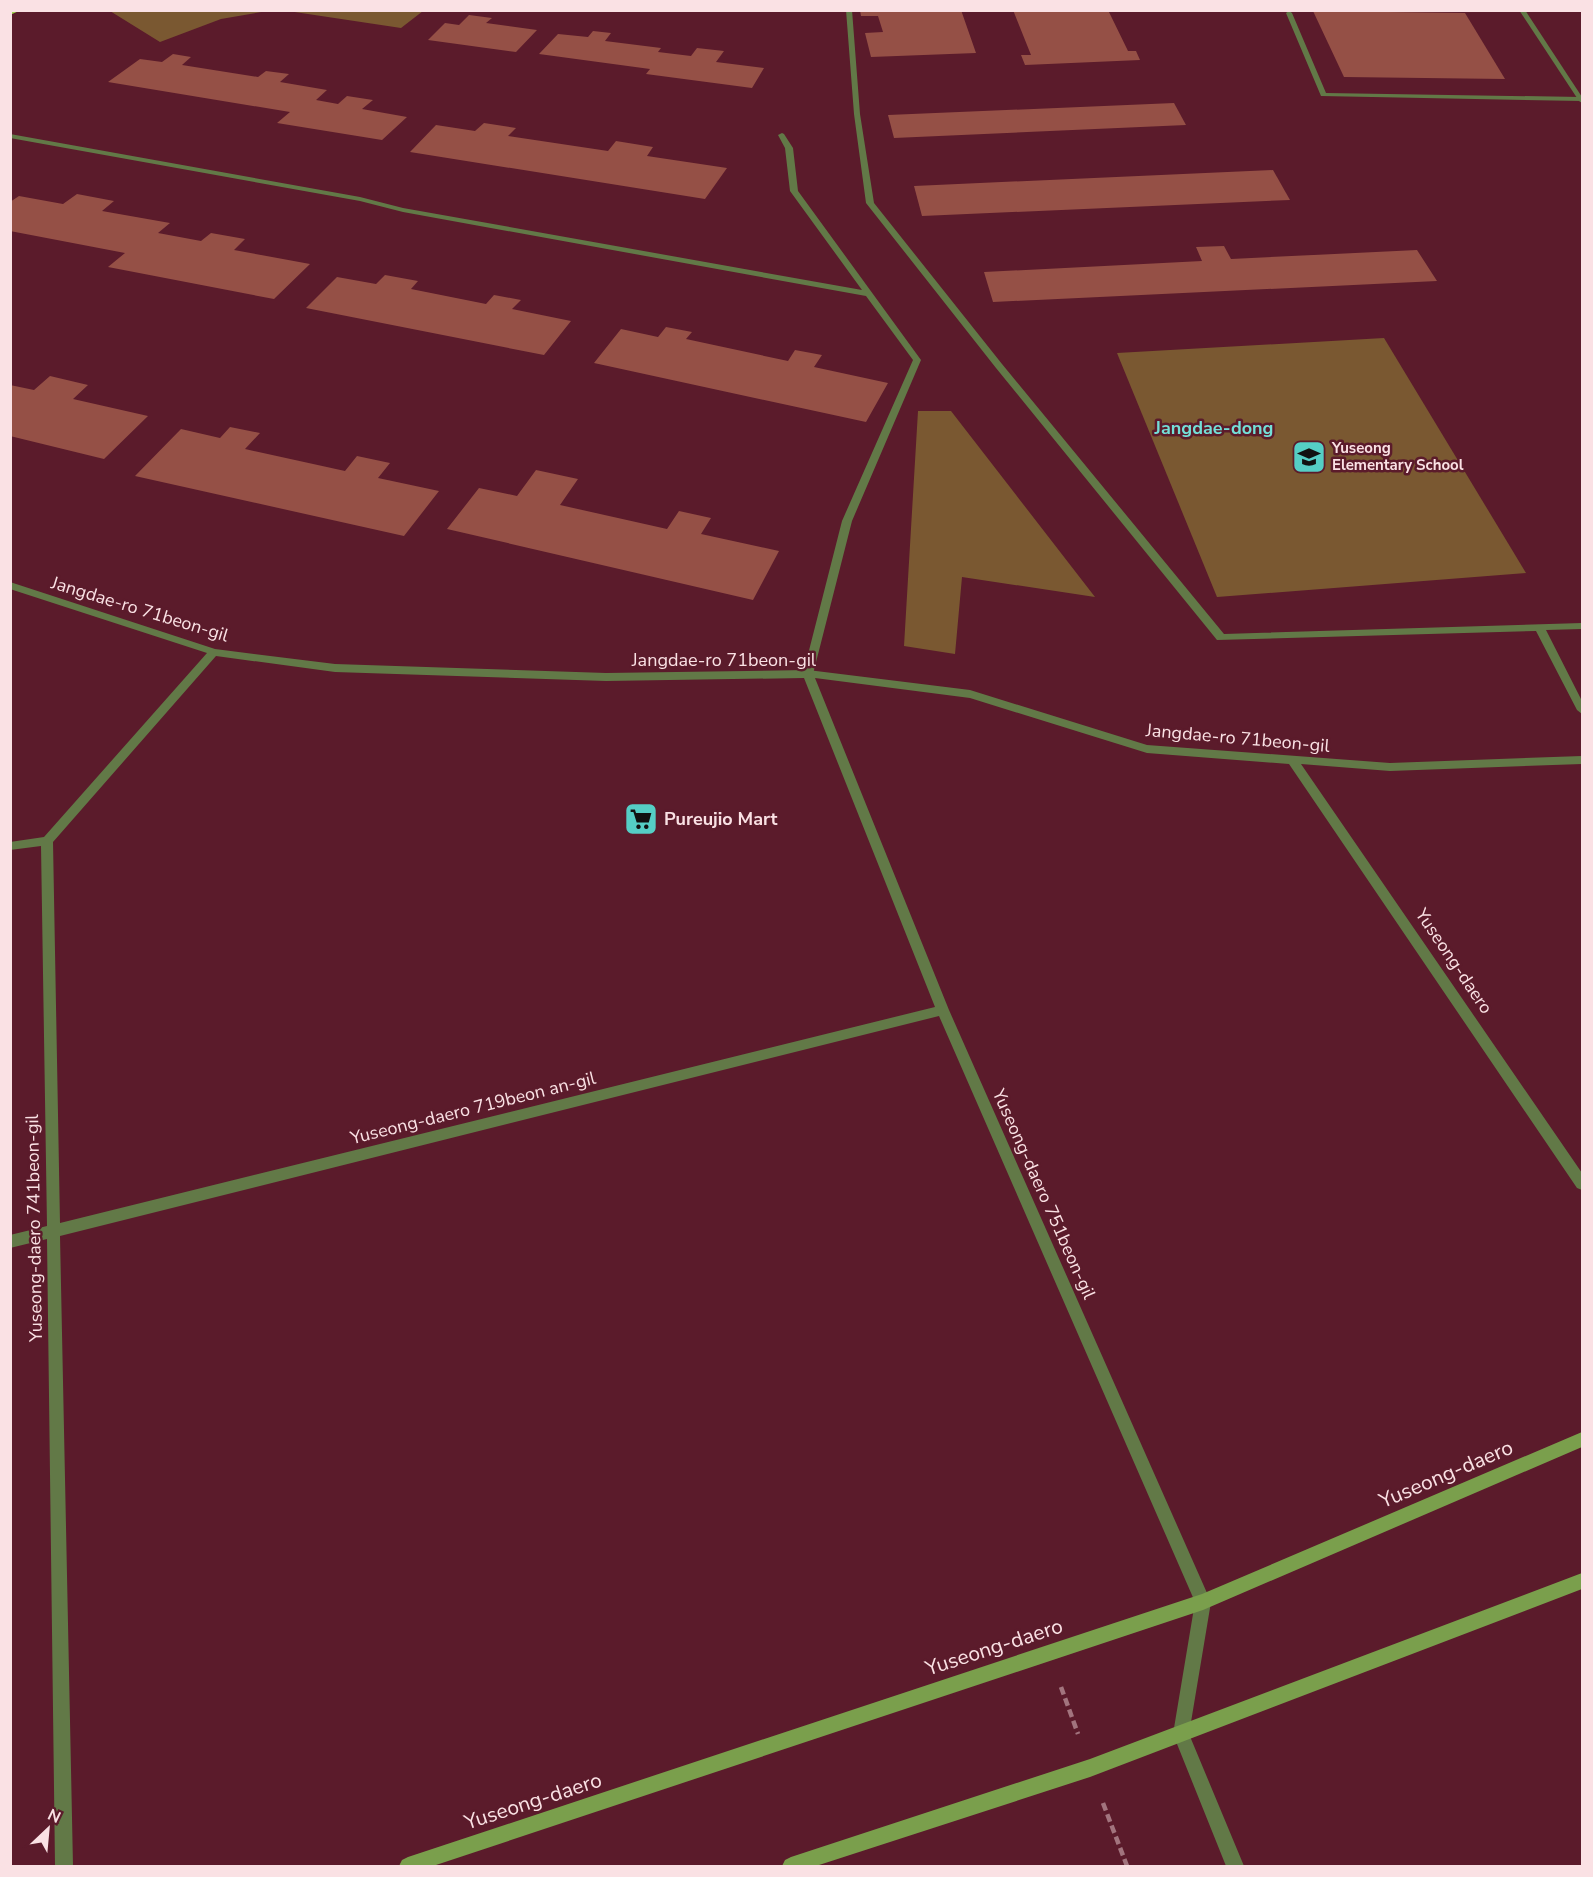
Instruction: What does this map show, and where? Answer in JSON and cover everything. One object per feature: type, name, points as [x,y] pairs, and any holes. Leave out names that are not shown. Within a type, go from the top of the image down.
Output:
[{"type":"highway","points":[[10,12],[17,10]]},
{"type":"main road","name":"Yuseong-daero","points":[[408,1866],[1203,1602],[1582,1440]]},
{"type":"main road","points":[[791,1866],[1090,1768],[1582,1581]]},
{"type":"street","points":[[849,10],[857,114],[870,203],[999,366],[1221,638],[1582,626]]},
{"type":"street","points":[[1522,10],[1582,100]]},
{"type":"street","points":[[1289,13],[1323,95],[1582,100]]},
{"type":"street","points":[[782,135],[789,148],[794,191],[917,360],[847,521],[808,674]]},
{"type":"street","points":[[10,136],[869,294]]},
{"type":"street","name":"Jangdae-ro 71beon-gil","points":[[10,585],[213,652],[334,668],[606,678],[808,674],[970,694],[1147,749],[1390,767],[1582,760]]},
{"type":"street","points":[[1539,627],[1582,710]]},
{"type":"street","points":[[10,846],[47,841],[213,652]]},
{"type":"street","name":"Yuseong-daero 751beon-gil","points":[[808,674],[944,1010],[1203,1602]]},
{"type":"street","name":"Yuseong-daero","points":[[1293,761],[1582,1184]]},
{"type":"street","name":"Yuseong-daero 741beon-gil","points":[[47,841],[64,1866]]},
{"type":"street","name":"Yuseong-daero 719beon an-gil","points":[[10,1242],[944,1010]]},
{"type":"street","points":[[1203,1602],[1181,1734],[1235,1866]]},
{"type":"shaded area","points":[[110,11],[267,11],[221,19],[160,42]]},
{"type":"shaded area","points":[[288,11],[423,11],[401,28]]},
{"type":"shaded area","points":[[1384,338],[1526,573],[1217,597],[1117,353]]},
{"type":"shaded area","points":[[918,411],[951,411],[1095,597],[962,577],[955,654],[904,646]]},
{"type":"building","points":[[860,10],[961,10],[976,53],[871,57],[865,33],[883,32],[878,16],[861,16]]},
{"type":"building","points":[[1013,10],[1108,10],[1128,51],[1136,51],[1140,60],[1025,65],[1021,55],[1031,55]]},
{"type":"building","points":[[1313,11],[1465,13],[1505,79],[1344,77]]},
{"type":"building","points":[[469,15],[492,18],[486,23],[537,30],[516,52],[428,40],[445,23],[459,25]]},
{"type":"building","points":[[593,31],[611,33],[605,41],[661,48],[658,52],[691,56],[697,48],[724,51],[716,62],[764,68],[752,88],[646,74],[650,69],[539,54],[558,34],[588,37]]},
{"type":"building","points":[[173,54],[191,57],[182,65],[258,77],[266,71],[289,74],[280,82],[327,90],[316,100],[338,104],[347,96],[373,100],[362,109],[407,117],[382,140],[277,123],[290,112],[108,82],[140,59],[162,62]]},
{"type":"building","points":[[1174,103],[1186,125],[894,138],[888,115]]},
{"type":"building","points":[[484,123],[516,128],[508,136],[608,151],[616,141],[653,147],[647,156],[727,168],[705,199],[410,152],[436,125],[475,131]]},
{"type":"building","points":[[1273,170],[1290,200],[922,216],[914,186]]},
{"type":"building","points":[[77,194],[114,201],[102,211],[170,223],[158,233],[201,241],[211,233],[245,239],[234,250],[310,264],[274,299],[108,267],[125,253],[10,231],[10,202],[19,196],[63,204]]},
{"type":"building","points":[[1224,246],[1231,259],[1417,250],[1437,281],[993,302],[984,272],[1202,261],[1196,247]]},
{"type":"building","points":[[385,275],[418,281],[411,289],[486,304],[494,295],[521,300],[512,309],[571,321],[544,355],[306,308],[337,277],[376,284]]},
{"type":"building","points":[[666,327],[692,332],[686,339],[788,361],[795,350],[822,355],[814,367],[888,383],[866,422],[594,363],[621,329],[658,337]]},
{"type":"building","points":[[50,376],[88,385],[73,399],[148,416],[104,459],[10,436],[10,385],[34,390]]},
{"type":"building","points":[[230,427],[260,433],[245,449],[345,471],[357,456],[390,463],[378,478],[439,491],[404,536],[135,476],[181,429],[220,438]]},
{"type":"building","points":[[536,470],[578,479],[560,505],[667,529],[679,511],[711,518],[701,534],[779,551],[753,600],[447,529],[479,488],[517,496]]},
{"type":"place","name":"Yuseong Elementary School","points":[[1309,457]]},
{"type":"place","name":"Pureujio Mart","points":[[641,819]]},
{"type":"district","name":"Jangdae-dong","points":[[1214,428]]}]
